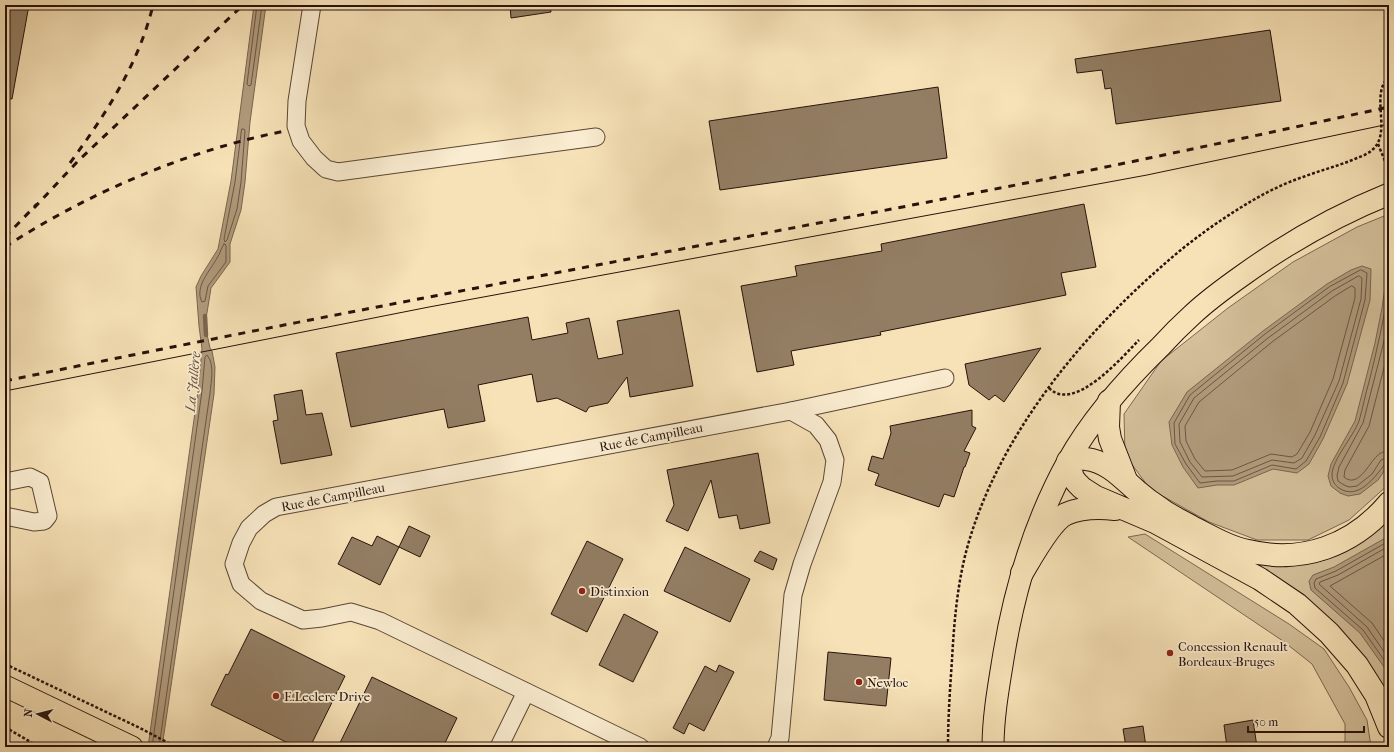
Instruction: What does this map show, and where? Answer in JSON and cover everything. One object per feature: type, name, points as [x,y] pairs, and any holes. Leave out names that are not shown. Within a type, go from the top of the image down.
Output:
[{"type":"highway","points":[[1109,402],[1108,427],[1110,439],[1126,480]]},
{"type":"highway","points":[[1389,503],[1383,511],[1363,528],[1335,545],[1307,554],[1276,556],[1247,551],[1220,542],[1162,510],[1137,491],[1110,467],[1096,461],[1086,459],[1068,461],[1073,478],[1082,488],[1096,497],[1155,522],[1253,576],[1297,604],[1330,633],[1357,665],[1376,695],[1389,727]]},
{"type":"highway","points":[[1022,573],[1048,532],[1065,515],[1081,509],[1102,508],[1126,510]]},
{"type":"main road","points":[[993,747],[999,682],[1007,635],[1022,573],[1055,487],[1068,461],[1109,402],[1135,370],[1193,314],[1229,285],[1266,259],[1311,231],[1344,214],[1389,194]]},
{"type":"main road","points":[[5,686],[127,741]]},
{"type":"lane","points":[[312,5],[297,101],[296,126],[301,141],[314,158],[326,169],[338,172],[596,137]]},
{"type":"lane","name":"Rue de Campilleau","points":[[640,747],[380,621],[351,612],[303,620],[261,601],[240,584],[234,564],[241,543],[249,528],[264,514],[276,507],[791,411],[945,378]]},
{"type":"lane","points":[[776,747],[780,738],[793,595],[802,564],[832,482],[835,460],[828,440],[816,425],[791,411]]},
{"type":"lane","points":[[5,482],[30,477],[40,482],[48,516],[44,521],[34,522],[5,516]]},
{"type":"lane","points":[[499,747],[526,692]]},
{"type":"path","points":[[948,747],[948,713],[954,626],[966,552],[990,486],[1029,415],[1066,366],[1110,316],[1143,283],[1184,247],[1225,217],[1268,192],[1303,177],[1338,166],[1372,151],[1378,144],[1381,135],[1382,86],[1389,77]]},
{"type":"path","points":[[1378,144],[1389,172]]},
{"type":"path","points":[[5,664],[127,741],[172,744],[176,747]]},
{"type":"path","points":[[5,727],[39,747]]},
{"type":"shaded area","points":[[1389,214],[1389,484],[1349,520],[1308,540],[1257,540],[1209,522],[1150,489],[1125,455],[1124,414],[1161,361],[1228,308],[1293,262],[1357,227]]},
{"type":"shaded area","points":[[1389,519],[1389,699],[1377,676],[1351,642],[1316,609],[1245,561],[1286,567],[1325,560],[1358,543]]},
{"type":"shaded area","points":[[1145,534],[1289,624],[1324,649],[1349,687],[1367,720],[1371,747],[1345,747],[1345,724],[1312,664],[1283,641],[1128,537]]},
{"type":"water","points":[[254,5],[266,5],[250,122],[241,210],[230,244],[230,262],[211,288],[205,325],[215,367],[214,394],[162,747],[148,747],[198,391],[202,349],[196,287],[218,249],[231,181]]},
{"type":"water","points":[[1389,260],[1389,464],[1378,480],[1360,494],[1348,496],[1340,493],[1331,486],[1328,476],[1331,464],[1355,421],[1375,343]]},
{"type":"water","points":[[1362,266],[1371,269],[1370,300],[1347,384],[1323,439],[1309,464],[1297,473],[1273,469],[1234,485],[1217,485],[1198,488],[1183,467],[1172,445],[1169,422],[1187,392],[1263,331],[1327,284],[1351,270]]},
{"type":"water","points":[[1389,536],[1389,674],[1360,633],[1311,590],[1309,581],[1313,575],[1334,567]]},
{"type":"building","points":[[5,5],[29,5],[12,99],[5,98]]},
{"type":"building","points":[[510,5],[550,5],[551,12],[511,18]]},
{"type":"building","points":[[1270,30],[1281,101],[1116,124],[1111,88],[1105,89],[1102,70],[1077,73],[1075,59]]},
{"type":"building","points":[[938,87],[947,158],[720,190],[709,121]]},
{"type":"building","points":[[1084,204],[1096,267],[1061,273],[1066,295],[880,332],[881,335],[791,351],[794,365],[757,372],[741,286],[797,276],[795,266],[882,251],[881,244]]},
{"type":"building","points":[[679,310],[693,386],[630,397],[627,377],[608,403],[589,407],[586,412],[557,398],[537,402],[532,374],[478,385],[485,421],[448,428],[444,409],[351,427],[336,353],[528,317],[532,340],[568,333],[566,323],[589,318],[598,359],[623,354],[617,321]]},
{"type":"building","points":[[1041,348],[1004,402],[995,395],[989,400],[969,385],[965,364]]},
{"type":"building","points":[[302,390],[306,415],[322,413],[332,455],[281,464],[273,421],[278,420],[274,395]]},
{"type":"building","points":[[972,410],[972,426],[976,428],[964,451],[970,453],[954,497],[944,494],[939,507],[875,485],[879,474],[868,470],[872,456],[883,459],[891,433],[890,426]]},
{"type":"building","points":[[758,453],[770,523],[740,529],[737,515],[719,518],[711,480],[688,531],[666,521],[674,505],[667,470]]},
{"type":"building","points":[[409,526],[430,536],[420,557],[399,547]]},
{"type":"building","points":[[377,536],[399,547],[380,585],[338,564],[352,537],[372,546]]},
{"type":"building","points":[[587,541],[623,559],[587,632],[551,614]]},
{"type":"building","points":[[685,547],[750,579],[730,622],[664,591]]},
{"type":"building","points":[[760,551],[777,559],[773,570],[754,561]]},
{"type":"building","points":[[624,614],[658,632],[633,682],[599,665]]},
{"type":"building","points":[[251,629],[345,676],[310,747],[296,747],[211,705]]},
{"type":"building","points":[[828,652],[891,658],[886,706],[824,700]]},
{"type":"building","points":[[719,665],[734,672],[704,731],[689,723],[684,734],[673,728],[705,666],[716,672]]},
{"type":"building","points":[[372,677],[457,718],[443,747],[338,747]]},
{"type":"building","points":[[1253,720],[1257,747],[1227,747],[1224,725]]},
{"type":"building","points":[[1143,726],[1146,747],[1126,747],[1123,729]]},
{"type":"waterway","name":"La Jallère","points":[[205,316],[206,335]]},
{"type":"tram line","points":[[5,391],[429,307],[1147,175],[1389,124]]},
{"type":"railway","points":[[70,163],[96,126],[130,68],[147,27],[153,5]]},
{"type":"railway","points":[[34,208],[78,161],[243,5]]},
{"type":"railway","points":[[5,381],[386,305],[1021,184],[1389,107]]},
{"type":"railway","points":[[5,247],[70,209],[140,176],[212,150],[249,139],[285,131]]},
{"type":"railway","points":[[5,237],[37,204]]},
{"type":"place","name":"Distinxion","points":[[582,591]]},
{"type":"place","name":"Concession Renault Bordeaux-Bruges","points":[[1170,653]]},
{"type":"place","name":"Newloc","points":[[859,682]]},
{"type":"place","name":"E.Leclerc Drive","points":[[276,696]]}]
